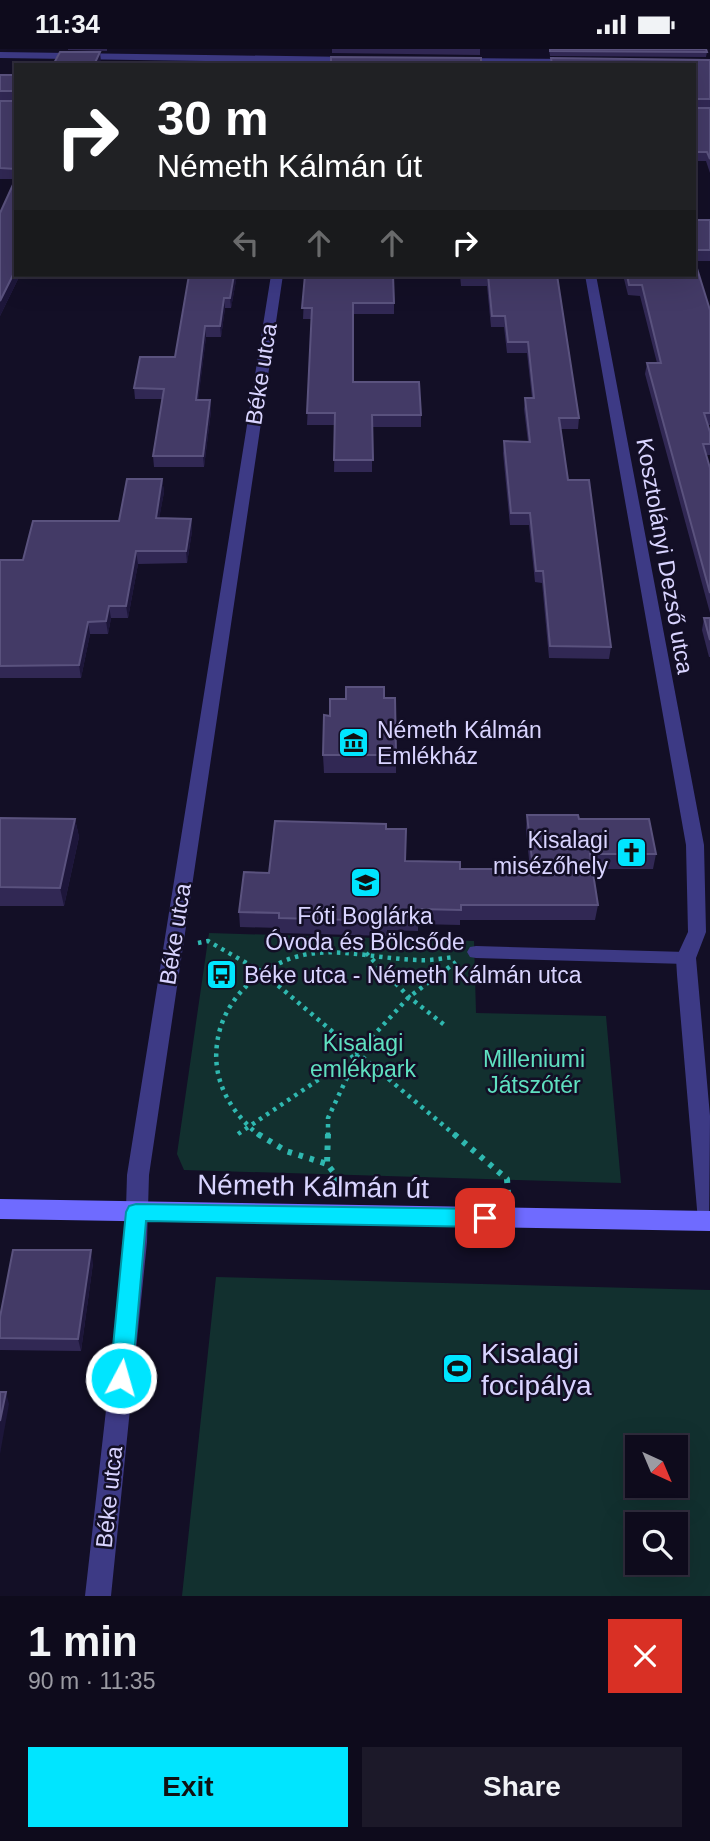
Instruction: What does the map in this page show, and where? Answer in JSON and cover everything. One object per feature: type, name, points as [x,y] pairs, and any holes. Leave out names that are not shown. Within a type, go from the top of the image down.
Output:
[{"type":"street","points":[[0,55],[369,60]]},
{"type":"street","points":[[451,61],[587,62]]},
{"type":"street","name":"Béke utca","points":[[98,1596],[136,1242],[138,1175],[277,277]]},
{"type":"street","name":"Kosztolányi Dezső utca","points":[[590,277],[695,845],[697,932],[687,958],[709,1221]]},
{"type":"street","name":"Németh Kálmán út","points":[[0,1209],[709,1221]]},
{"type":"lane","points":[[476,952],[687,958]]},
{"type":"path","points":[[173,946],[208,941],[262,972],[508,1179],[510,1218]]},
{"type":"path","points":[[238,1134],[249,1127],[359,1053],[409,997],[463,956],[416,961],[366,953],[322,951],[291,958],[262,972],[235,995],[222,1016],[216,1038],[215,1062],[220,1085],[231,1107],[249,1127],[271,1144],[298,1156],[327,1164],[335,1174],[334,1216]]},
{"type":"path","points":[[366,953],[409,997],[447,1027]]},
{"type":"path","points":[[327,1164],[328,1118],[359,1053]]},
{"type":"green space","name":"Kisalagi emlékpark","points":[[209,933],[474,941],[476,1013],[606,1016],[621,1183],[184,1170],[177,1154]]},
{"type":"green space","name":"Kisalagi focipálya","points":[[216,1277],[710,1290],[710,1596],[182,1596]]},
{"type":"building","points":[[706,49],[707,52],[550,51]]},
{"type":"building","points":[[60,52],[100,52],[95,63],[54,63]]},
{"type":"building","points":[[331,57],[481,58],[481,63],[331,63]]},
{"type":"building","points":[[551,58],[710,60],[710,99],[696,99],[696,63],[552,63]]},
{"type":"building","points":[[0,75],[14,75],[14,91],[0,91]]},
{"type":"building","points":[[0,101],[14,101],[14,169],[0,168]]},
{"type":"building","points":[[696,108],[710,108],[710,159],[707,152],[696,152]]},
{"type":"building","points":[[14,182],[14,273],[0,301],[0,213]]},
{"type":"building","points":[[696,220],[710,220],[710,250],[696,250]]},
{"type":"building","points":[[696,265],[710,310],[710,413],[704,413],[710,432],[710,444],[703,444],[710,468],[710,593],[647,363],[661,363],[642,285],[629,285],[627,277],[696,277]]},
{"type":"building","points":[[189,277],[234,277],[230,298],[224,298],[220,326],[205,326],[196,400],[210,400],[203,456],[153,456],[164,389],[134,388],[140,357],[175,357]]},
{"type":"building","points":[[305,277],[393,277],[394,303],[353,303],[353,382],[419,382],[421,415],[372,415],[373,460],[334,460],[335,413],[307,413],[312,308],[302,308]]},
{"type":"building","points":[[488,277],[557,277],[579,418],[559,418],[568,480],[589,480],[611,647],[550,646],[543,571],[536,571],[530,513],[511,513],[504,441],[530,442],[525,398],[534,398],[528,342],[508,342],[505,316],[492,316]]},
{"type":"building","points":[[127,479],[162,479],[156,518],[191,519],[186,551],[136,551],[126,606],[109,606],[106,621],[88,622],[79,665],[0,666],[0,560],[23,560],[33,521],[119,521]]},
{"type":"building","points":[[704,618],[710,618],[710,640]]},
{"type":"building","name":"Németh Kálmán Emlékház","points":[[346,687],[384,687],[384,698],[395,698],[396,755],[323,755],[324,715],[330,716],[330,699],[346,699]]},
{"type":"building","points":[[527,815],[578,815],[579,819],[649,819],[656,854],[590,854],[598,905],[461,905],[461,910],[419,909],[419,916],[387,915],[387,921],[279,918],[279,913],[239,912],[244,872],[269,873],[275,821],[386,824],[386,829],[406,829],[405,861],[460,862],[460,869],[533,869]]},
{"type":"building","points":[[0,818],[75,819],[60,888],[0,887]]},
{"type":"building","points":[[13,1250],[91,1250],[78,1339],[0,1338],[0,1317]]},
{"type":"building","points":[[0,1392],[6,1392],[0,1421]]},
{"type":"place","name":"Németh Kálmán Emlékház","points":[[354,743]]},
{"type":"place","name":"Kisalagi misézőhely","points":[[631,853]]},
{"type":"place","name":"Fóti Boglárka Óvoda és Bölcsőde","points":[[365,882]]},
{"type":"place","name":"Béke utca - Németh Kálmán utca","points":[[221,975]]},
{"type":"place","name":"Kisalagi focipálya","points":[[458,1369]]},
{"type":"route","points":[[121,1378],[136,1242],[136,1212],[485,1218]]},
{"type":"park label","name":"Milleniumi Játszótér","points":[[534,1072]]}]
